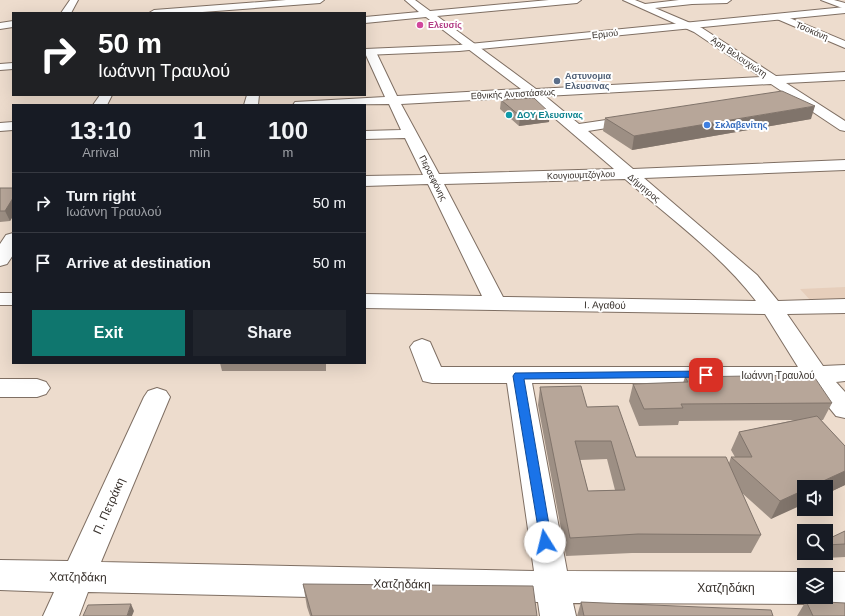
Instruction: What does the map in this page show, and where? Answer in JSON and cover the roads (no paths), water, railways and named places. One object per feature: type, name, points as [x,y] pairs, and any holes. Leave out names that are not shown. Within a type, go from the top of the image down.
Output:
[{"type":"street","points":[[67,12],[74,0]]},
{"type":"street","points":[[190,0],[188,12],[288,1],[320,0]]},
{"type":"street","name":"Δήμητρος","points":[[409,0],[430,14],[538,96],[720,251],[750,280],[772,308],[816,374],[845,409]]},
{"type":"street","points":[[519,0],[529,5]]},
{"type":"street","points":[[366,20],[577,0]]},
{"type":"street","name":"Άρη Βελουχιώτη","points":[[627,0],[698,30],[845,127]]},
{"type":"street","points":[[645,7],[692,1],[727,0]]},
{"type":"street","points":[[825,0],[845,6]]},
{"type":"street","name":"Ερμού","points":[[367,52],[472,47],[845,10]]},
{"type":"street","name":"Τσοκάνη","points":[[780,17],[845,45]]},
{"type":"street","points":[[0,26],[12,24]]},
{"type":"street","name":"Περσεφόνης","points":[[367,52],[489,286],[495,303]]},
{"type":"street","points":[[0,67],[12,66]]},
{"type":"street","name":"Εθνικής Αντιστάσεως","points":[[347,104],[538,96],[777,82],[845,76]]},
{"type":"street","name":"Εθνικής Αντιστάσεως","points":[[777,82],[845,82]]},
{"type":"street","name":"Εθνικής Αντιστάσεως","points":[[366,108],[394,103]]},
{"type":"street","points":[[575,129],[645,119]]},
{"type":"street","points":[[0,121],[12,120]]},
{"type":"street","points":[[0,127],[12,126]]},
{"type":"street","points":[[366,135],[411,134]]},
{"type":"street","name":"Κουγιουμτζόγλου","points":[[366,181],[628,174],[845,165]]},
{"type":"street","points":[[0,260],[12,241]]},
{"type":"street","points":[[0,299],[12,299]]},
{"type":"street","name":"Ι. Αγαθού","points":[[366,301],[772,308],[845,306]]},
{"type":"street","name":"Ιωάννη Τραυλού","points":[[422,347],[432,375],[518,376],[845,373]]},
{"type":"street","points":[[518,376],[555,602]]},
{"type":"street","points":[[0,388],[37,388]]},
{"type":"street","name":"Π. Πετράκη","points":[[61,616],[157,397]]},
{"type":"street","name":"Χατζηδάκη","points":[[0,576],[78,577],[555,602],[797,588]]},
{"type":"street","points":[[833,588],[845,588]]},
{"type":"place","name":"Ελευσίς","points":[[420,25]]},
{"type":"place","name":"Αστυνομια Ελευσινας","points":[[557,81]]},
{"type":"place","name":"ΔΟΥ Ελευσινας","points":[[509,115]]},
{"type":"place","name":"Σκλαβενίτης","points":[[707,125]]}]
